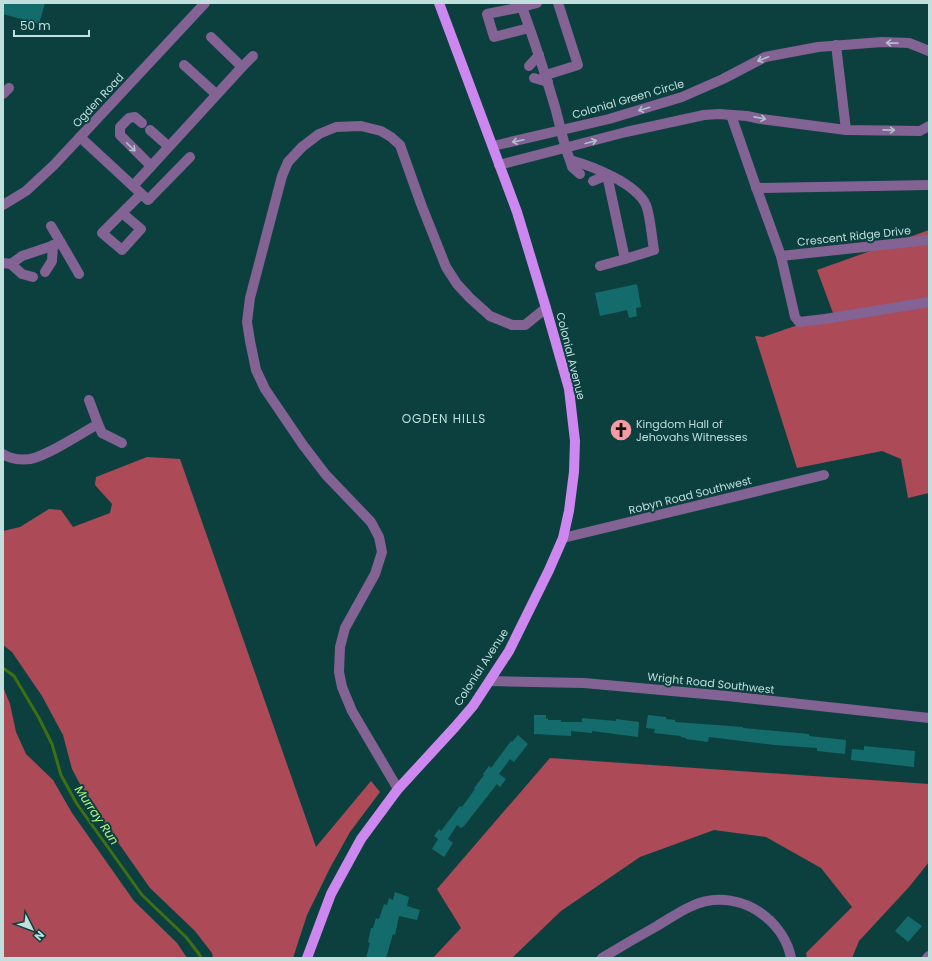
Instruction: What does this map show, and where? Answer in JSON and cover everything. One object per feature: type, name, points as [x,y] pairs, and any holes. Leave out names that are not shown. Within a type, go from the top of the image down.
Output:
[{"type":"main road","name":"Colonial Avenue","points":[[308,958],[325,908],[339,878],[361,839],[398,789],[473,706],[509,651],[534,602],[563,538],[571,495],[574,472],[575,441],[569,389],[517,212],[439,3]]},
{"type":"street","name":"Ogden Road","points":[[3,205],[26,191],[54,165],[205,3]]},
{"type":"street","points":[[529,28],[494,37],[487,14],[537,3]]},
{"type":"street","points":[[534,78],[547,79],[578,65],[558,3]]},
{"type":"street","points":[[522,7],[547,79],[562,130],[565,149],[572,167],[580,174]]},
{"type":"street","points":[[211,37],[242,66]]},
{"type":"street","name":"Colonial Green Circle","points":[[493,146],[609,119],[682,97],[723,79],[765,57],[836,45],[882,42],[909,43],[929,52]]},
{"type":"street","points":[[836,45],[846,130]]},
{"type":"street","points":[[529,66],[539,55]]},
{"type":"street","points":[[133,186],[168,146],[253,56]]},
{"type":"street","points":[[184,65],[216,94]]},
{"type":"street","points":[[499,165],[626,132],[704,115],[719,114],[747,116],[846,130],[926,129]]},
{"type":"street","points":[[731,115],[781,256],[795,317],[799,322],[929,302]]},
{"type":"street","points":[[142,123],[135,117],[129,118],[120,127],[120,135],[151,166]]},
{"type":"street","points":[[398,789],[352,711],[342,687],[339,672],[340,647],[345,628],[374,574],[382,552],[379,537],[371,522],[326,475],[303,445],[265,389],[256,370],[250,341],[247,322],[250,298],[282,176],[288,162],[302,147],[319,134],[336,127],[361,126],[381,131],[400,145],[446,267],[457,284],[470,298],[490,316],[512,325],[525,325],[546,308]]},
{"type":"street","points":[[150,130],[168,146]]},
{"type":"street","points":[[80,137],[148,200],[190,157]]},
{"type":"street","points":[[570,160],[587,165],[630,188],[640,196],[646,206],[654,250],[600,266]]},
{"type":"street","points":[[593,181],[607,175]]},
{"type":"street","points":[[607,175],[625,259]]},
{"type":"street","points":[[756,188],[929,185]]},
{"type":"street","points":[[122,213],[141,194]]},
{"type":"street","points":[[51,226],[57,244],[79,274]]},
{"type":"street","name":"Crescent Ridge Drive","points":[[781,256],[929,240]]},
{"type":"street","points":[[33,277],[22,274],[7,263],[22,256],[57,244]]},
{"type":"street","points":[[45,272],[52,261],[57,244]]},
{"type":"street","points":[[89,400],[102,432],[122,443]]},
{"type":"street","points":[[3,454],[10,458],[29,459],[50,451],[98,424]]},
{"type":"street","name":"Robyn Road Southwest","points":[[563,538],[824,474]]},
{"type":"street","name":"Wright Road Southwest","points":[[490,681],[584,683],[727,696],[929,718]]},
{"type":"street","points":[[602,958],[692,905],[714,900],[726,900],[741,903],[762,914],[772,922],[780,932],[791,958]]},
{"type":"shaded area","points":[[929,230],[929,493],[908,498],[901,459],[882,451],[797,468],[755,336],[763,337],[833,313],[817,270]]},
{"type":"shaded area","points":[[147,457],[180,459],[316,847],[371,781],[380,792],[350,832],[330,868],[307,915],[293,958],[213,958],[212,953],[195,931],[150,888],[89,801],[72,769],[63,735],[42,696],[12,652],[3,645],[3,531],[20,527],[49,509],[61,510],[73,527],[110,513],[112,504],[95,485],[96,477]]},
{"type":"shaded area","points":[[3,687],[10,704],[16,732],[26,754],[53,780],[72,813],[134,901],[177,943],[187,958],[3,958]]},
{"type":"shaded area","points":[[550,758],[929,784],[929,862],[909,887],[859,941],[852,958],[807,958],[806,953],[852,907],[821,868],[766,837],[714,830],[640,857],[561,911],[512,958],[433,958],[461,928],[437,889]]},
{"type":"building","points":[[3,3],[45,3],[39,24],[3,14]]},
{"type":"building","points":[[637,284],[641,307],[636,308],[637,316],[629,318],[627,310],[600,316],[595,293]]},
{"type":"building","points":[[534,715],[546,715],[546,719],[548,718],[548,720],[561,720],[561,722],[582,722],[582,718],[616,721],[616,719],[639,722],[638,737],[592,731],[592,733],[571,731],[571,736],[534,734]]},
{"type":"building","points":[[648,715],[666,717],[666,719],[675,720],[675,722],[743,727],[809,734],[809,736],[846,740],[845,754],[817,751],[817,748],[775,745],[709,737],[708,742],[686,739],[681,736],[654,733],[655,729],[646,728]]},
{"type":"building","points":[[518,735],[528,744],[514,762],[510,759],[499,774],[506,779],[500,787],[497,784],[464,826],[461,828],[457,825],[448,839],[453,843],[444,857],[432,849],[438,839],[434,836],[439,829],[441,831],[460,806],[462,807],[489,766],[491,768],[511,741],[512,742]]},
{"type":"building","points":[[864,746],[915,751],[914,767],[851,760],[852,749],[864,750]]},
{"type":"building","points":[[395,892],[409,897],[407,906],[420,910],[417,920],[399,916],[395,935],[393,934],[386,958],[366,958],[370,943],[368,942],[371,928],[373,928],[376,918],[379,919],[384,904],[387,905],[389,898],[393,900]]},
{"type":"building","points":[[908,916],[922,926],[908,942],[895,931]]},
{"type":"waterway","name":"Murray Run","points":[[3,668],[14,676],[39,718],[52,744],[61,775],[77,804],[142,895],[186,937],[201,958]]},
{"type":"place","name":"Kingdom Hall of Jehovahs Witnesses","points":[[621,430]]},
{"type":"district","name":"OGDEN HILLS","points":[[444,418]]}]
